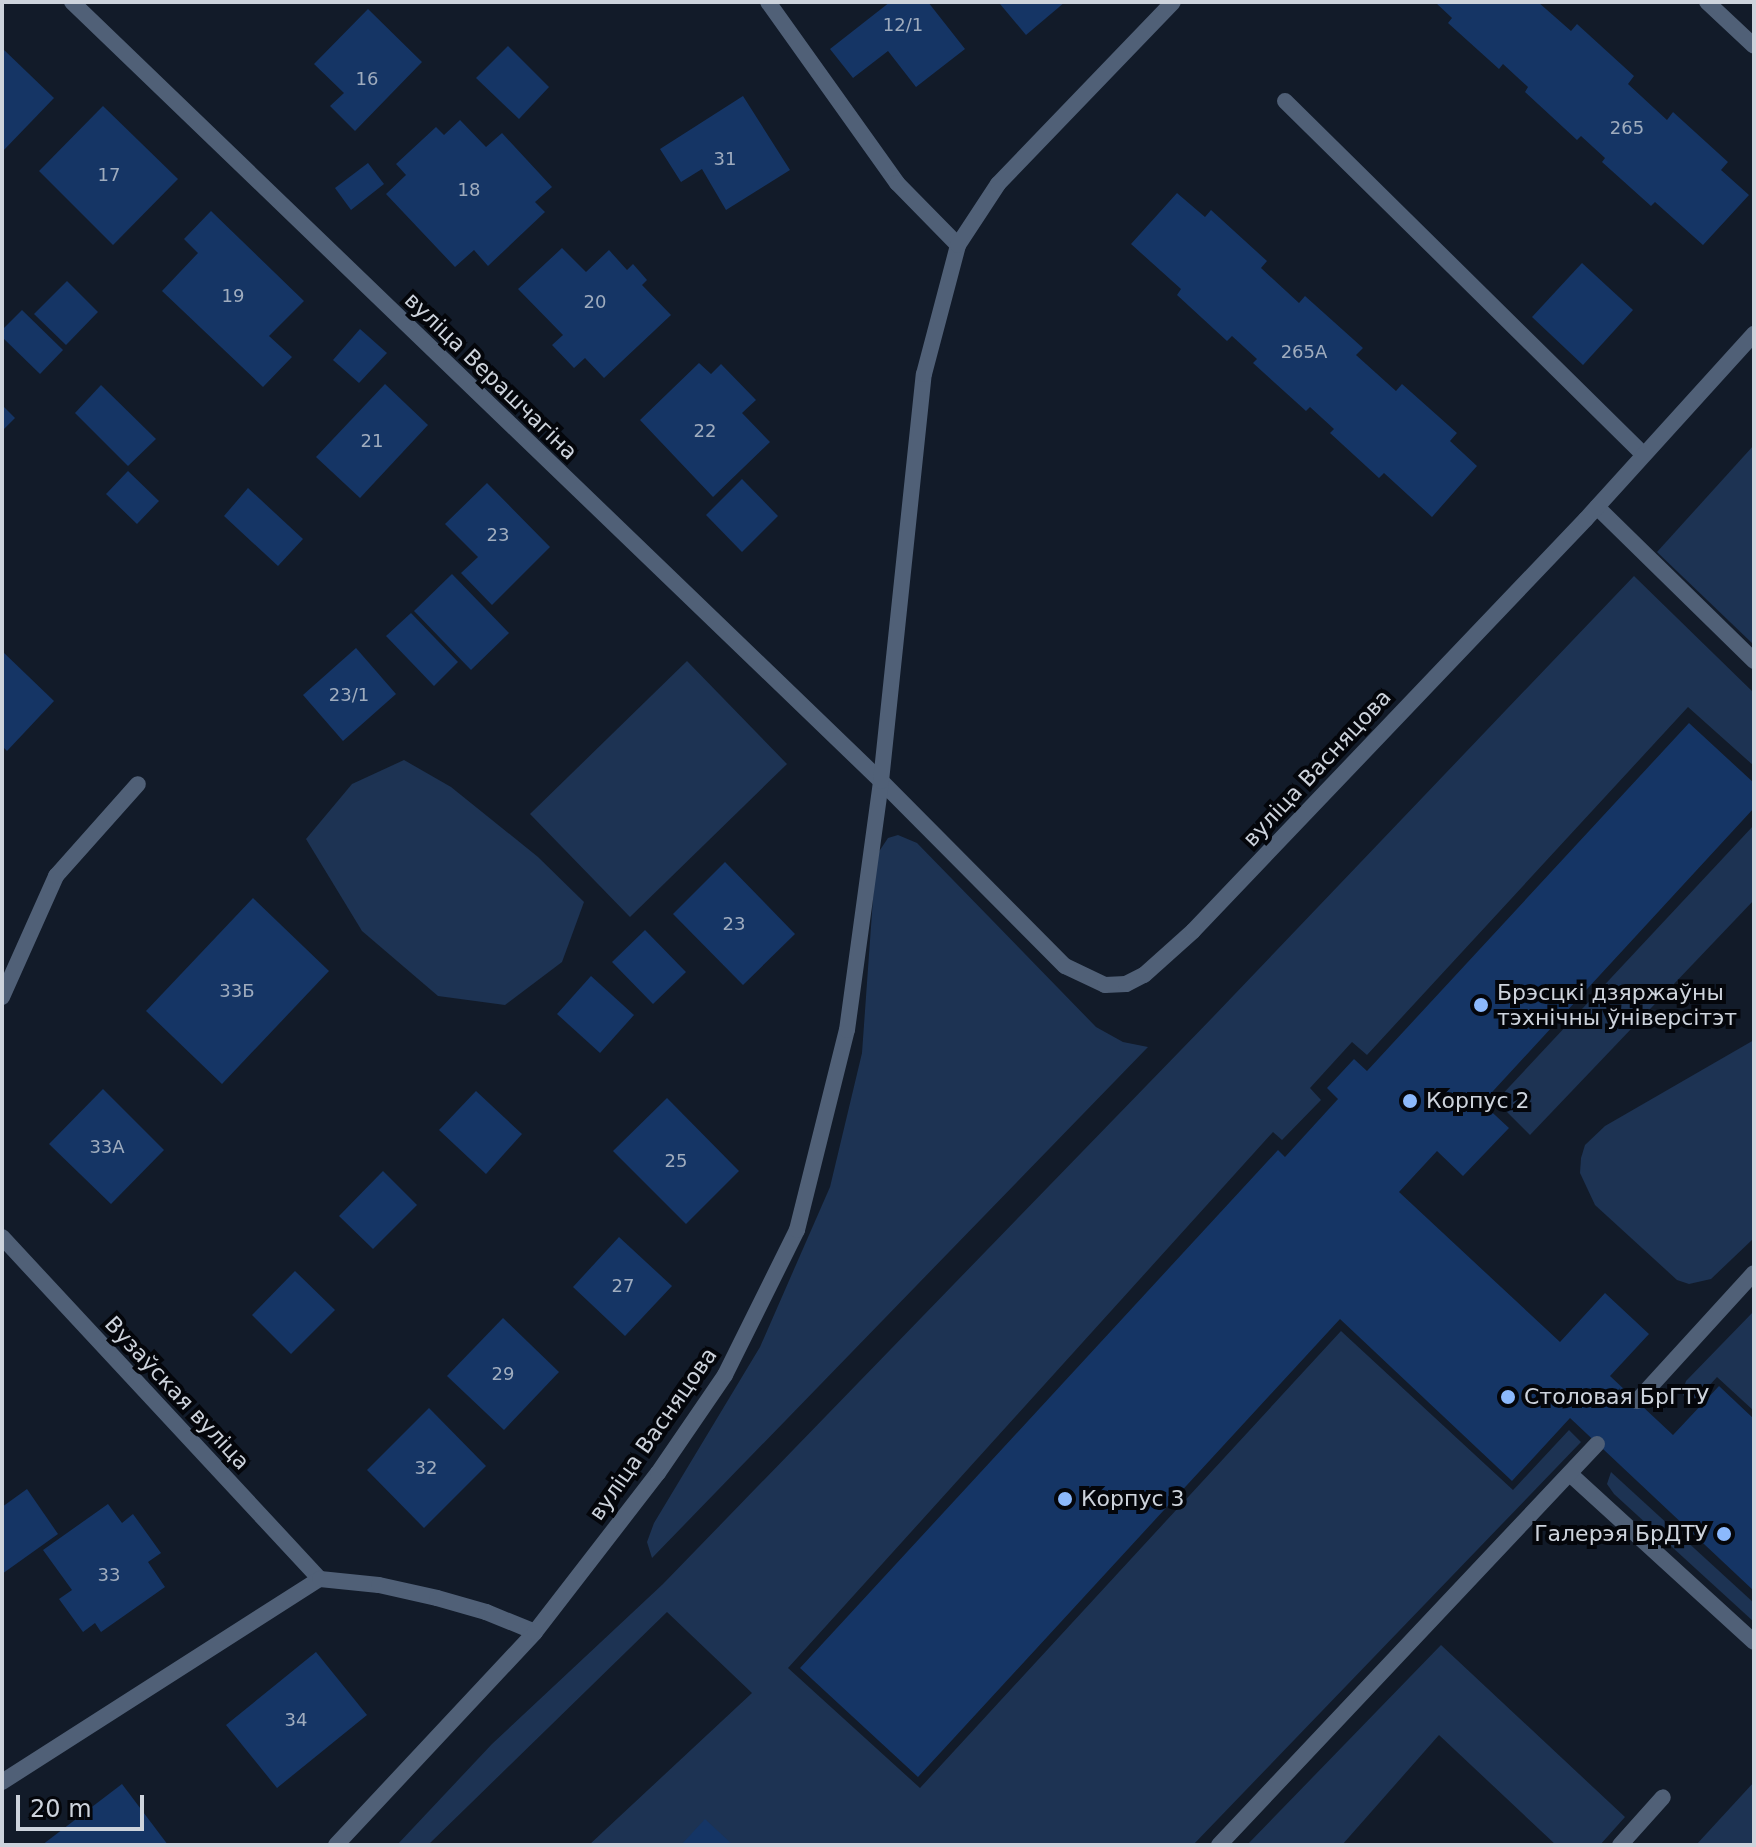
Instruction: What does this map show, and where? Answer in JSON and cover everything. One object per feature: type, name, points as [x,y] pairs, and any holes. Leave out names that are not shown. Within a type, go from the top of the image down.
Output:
[{"type":"street","name":"вуліца Верашчагіна","points":[[72,2],[881,781]]},
{"type":"street","points":[[768,2],[897,183],[958,245]]},
{"type":"street","name":"вуліца Васняцова","points":[[336,1845],[535,1632],[658,1473],[725,1375],[797,1230],[847,1030],[881,781],[924,374],[958,245],[998,184],[1173,2]]},
{"type":"street","points":[[1707,2],[1754,46]]},
{"type":"street","points":[[1285,101],[1643,454]]},
{"type":"street","name":"вуліца Васняцова","points":[[881,781],[1065,966],[1105,985],[1126,984],[1160,963],[1193,931],[1597,507],[1754,334]]},
{"type":"street","points":[[1597,507],[1754,661]]},
{"type":"street","points":[[2,997],[56,876],[138,784]]},
{"type":"street","name":"Вузаўская вуліца","points":[[2,1237],[320,1579]]},
{"type":"street","points":[[1637,1401],[1754,1273]]},
{"type":"street","points":[[1219,1845],[1597,1444]]},
{"type":"street","points":[[1570,1474],[1754,1642]]},
{"type":"street","points":[[2,1782],[320,1579],[379,1585],[437,1598],[535,1632]]},
{"type":"street","points":[[1620,1845],[1663,1797]]},
{"type":"shaded area","points":[[1754,445],[1754,645],[1657,552]]},
{"type":"shaded area","points":[[1634,576],[1754,693],[1754,766],[1688,707],[1367,1055],[1352,1042],[1310,1088],[1321,1100],[1282,1140],[1273,1132],[788,1668],[920,1788],[1341,1331],[1513,1490],[1569,1430],[1581,1442],[1193,1845],[589,1845],[752,1693],[667,1612],[428,1845],[397,1845],[492,1744],[663,1584],[1212,1018]]},
{"type":"shaded area","points":[[687,661],[787,764],[630,917],[530,814]]},
{"type":"shaded area","points":[[404,760],[451,787],[538,857],[584,902],[562,962],[505,1005],[438,996],[362,931],[306,839],[352,784]]},
{"type":"shaded area","points":[[1754,825],[1754,900],[1530,1135],[1496,1101]]},
{"type":"shaded area","points":[[898,835],[917,843],[1096,1027],[1123,1042],[1148,1047],[652,1558],[647,1542],[654,1523],[760,1347],[830,1187],[862,1053],[876,856],[888,838]]},
{"type":"shaded area","points":[[1754,1040],[1754,1238],[1711,1279],[1689,1284],[1677,1280],[1595,1205],[1580,1173],[1581,1158],[1585,1145],[1605,1126]]},
{"type":"shaded area","points":[[1754,1311],[1754,1411],[1717,1377],[1690,1407],[1682,1393],[1686,1381]]},
{"type":"shaded area","points":[[1611,1472],[1754,1603],[1754,1622],[1614,1494],[1607,1484]]},
{"type":"shaded area","points":[[1441,1645],[1625,1817],[1600,1845],[1556,1845],[1439,1735],[1342,1845],[1247,1845]]},
{"type":"shaded area","points":[[1754,1782],[1754,1845],[1696,1845]]},
{"type":"building","points":[[890,2],[928,2],[965,49],[916,87],[888,51],[853,78],[830,49]]},
{"type":"building","points":[[1065,2],[1026,35],[1000,4]]},
{"type":"building","points":[[1435,2],[1538,2],[1571,31],[1577,24],[1634,76],[1628,84],[1667,120],[1673,112],[1728,162],[1721,170],[1749,195],[1703,245],[1655,202],[1651,206],[1602,162],[1605,158],[1581,136],[1577,140],[1525,92],[1528,87],[1503,64],[1499,69],[1448,23],[1452,18]]},
{"type":"building","points":[[368,9],[422,62],[355,131],[330,106],[344,93],[314,64]]},
{"type":"building","points":[[508,46],[549,87],[519,119],[476,78]]},
{"type":"building","points":[[2,48],[54,98],[2,152]]},
{"type":"building","points":[[743,96],[790,170],[726,210],[702,169],[681,182],[660,149]]},
{"type":"building","points":[[103,106],[178,179],[113,245],[39,171]]},
{"type":"building","points":[[460,120],[486,147],[502,133],[552,187],[535,202],[545,212],[488,266],[474,250],[455,267],[386,194],[406,175],[396,164],[436,127],[444,135]]},
{"type":"building","points":[[368,163],[384,184],[351,210],[335,188]]},
{"type":"building","points":[[1177,193],[1205,217],[1211,210],[1267,261],[1261,268],[1299,303],[1305,296],[1363,348],[1356,355],[1396,391],[1402,384],[1457,433],[1450,441],[1477,466],[1432,517],[1384,473],[1379,478],[1330,433],[1334,429],[1310,407],[1306,411],[1253,363],[1257,359],[1232,336],[1227,341],[1177,295],[1181,289],[1131,244]]},
{"type":"building","points":[[211,211],[304,301],[269,336],[292,357],[263,387],[162,291],[198,253],[184,239]]},
{"type":"building","points":[[562,248],[586,272],[609,250],[627,270],[633,264],[647,280],[642,285],[671,315],[604,378],[585,358],[574,368],[552,345],[563,335],[518,289]]},
{"type":"building","points":[[1582,263],[1633,310],[1583,365],[1532,317]]},
{"type":"building","points":[[67,281],[98,312],[66,345],[34,314]]},
{"type":"building","points":[[22,310],[63,350],[40,374],[2,337],[2,330]]},
{"type":"building","points":[[360,329],[387,353],[359,383],[333,360]]},
{"type":"building","points":[[699,363],[711,374],[721,364],[756,400],[742,413],[770,442],[713,497],[640,420]]},
{"type":"building","points":[[385,384],[428,425],[360,498],[316,457]]},
{"type":"building","points":[[101,385],[156,439],[128,466],[75,413]]},
{"type":"building","points":[[2,405],[15,418],[2,431]]},
{"type":"building","points":[[128,471],[159,501],[137,524],[106,494]]},
{"type":"building","points":[[742,479],[778,516],[742,552],[706,515]]},
{"type":"building","points":[[487,483],[550,547],[492,605],[461,573],[478,557],[445,524]]},
{"type":"building","points":[[248,488],[303,539],[278,566],[224,516]]},
{"type":"building","points":[[452,574],[509,633],[471,670],[414,611]]},
{"type":"building","points":[[411,613],[458,662],[434,686],[386,636]]},
{"type":"building","points":[[356,648],[396,694],[343,741],[303,695]]},
{"type":"building","points":[[2,651],[54,701],[7,751],[2,746]]},
{"type":"building","points":[[1689,723],[1754,783],[1754,808],[1482,1103],[1509,1128],[1463,1176],[1437,1151],[1399,1192],[1560,1342],[1605,1293],[1649,1334],[1610,1376],[1673,1435],[1719,1386],[1754,1419],[1754,1591],[1570,1418],[1512,1481],[1340,1319],[918,1777],[800,1668],[1278,1150],[1285,1157],[1338,1099],[1327,1088],[1354,1059],[1367,1071]]},
{"type":"building","points":[[725,862],[795,934],[743,985],[673,914]]},
{"type":"building","points":[[253,898],[329,971],[222,1084],[146,1011]]},
{"type":"building","points":[[645,930],[686,972],[653,1004],[612,962]]},
{"type":"building","points":[[591,976],[634,1015],[600,1053],[557,1014]]},
{"type":"building","points":[[103,1089],[164,1150],[111,1204],[49,1144]]},
{"type":"building","points":[[476,1091],[522,1134],[486,1174],[439,1130]]},
{"type":"building","points":[[667,1098],[739,1171],[686,1224],[613,1151]]},
{"type":"building","points":[[383,1171],[417,1205],[373,1249],[339,1216]]},
{"type":"building","points":[[619,1237],[672,1286],[625,1336],[573,1287]]},
{"type":"building","points":[[295,1271],[335,1310],[291,1354],[252,1315]]},
{"type":"building","points":[[503,1318],[559,1372],[504,1430],[447,1376]]},
{"type":"building","points":[[429,1408],[486,1466],[424,1528],[367,1470]]},
{"type":"building","points":[[27,1489],[58,1534],[2,1574],[2,1507]]},
{"type":"building","points":[[108,1504],[122,1523],[133,1514],[161,1553],[148,1562],[165,1587],[101,1632],[95,1623],[83,1632],[59,1599],[72,1590],[43,1550]]},
{"type":"building","points":[[316,1652],[367,1715],[277,1788],[226,1725]]},
{"type":"building","points":[[122,1784],[168,1845],[42,1845]]},
{"type":"building","points":[[705,1819],[733,1845],[681,1845]]},
{"type":"place","name":"Брэсцкі дзяржаўны тэхнічны ўніверсітэт","points":[[1481,1005]]},
{"type":"place","name":"Корпус 2","points":[[1410,1101]]},
{"type":"place","name":"Столовая БрГТУ","points":[[1508,1397]]},
{"type":"place","name":"Корпус 3","points":[[1065,1499]]},
{"type":"place","name":"Галерэя БрДТУ","points":[[1724,1534]]}]
